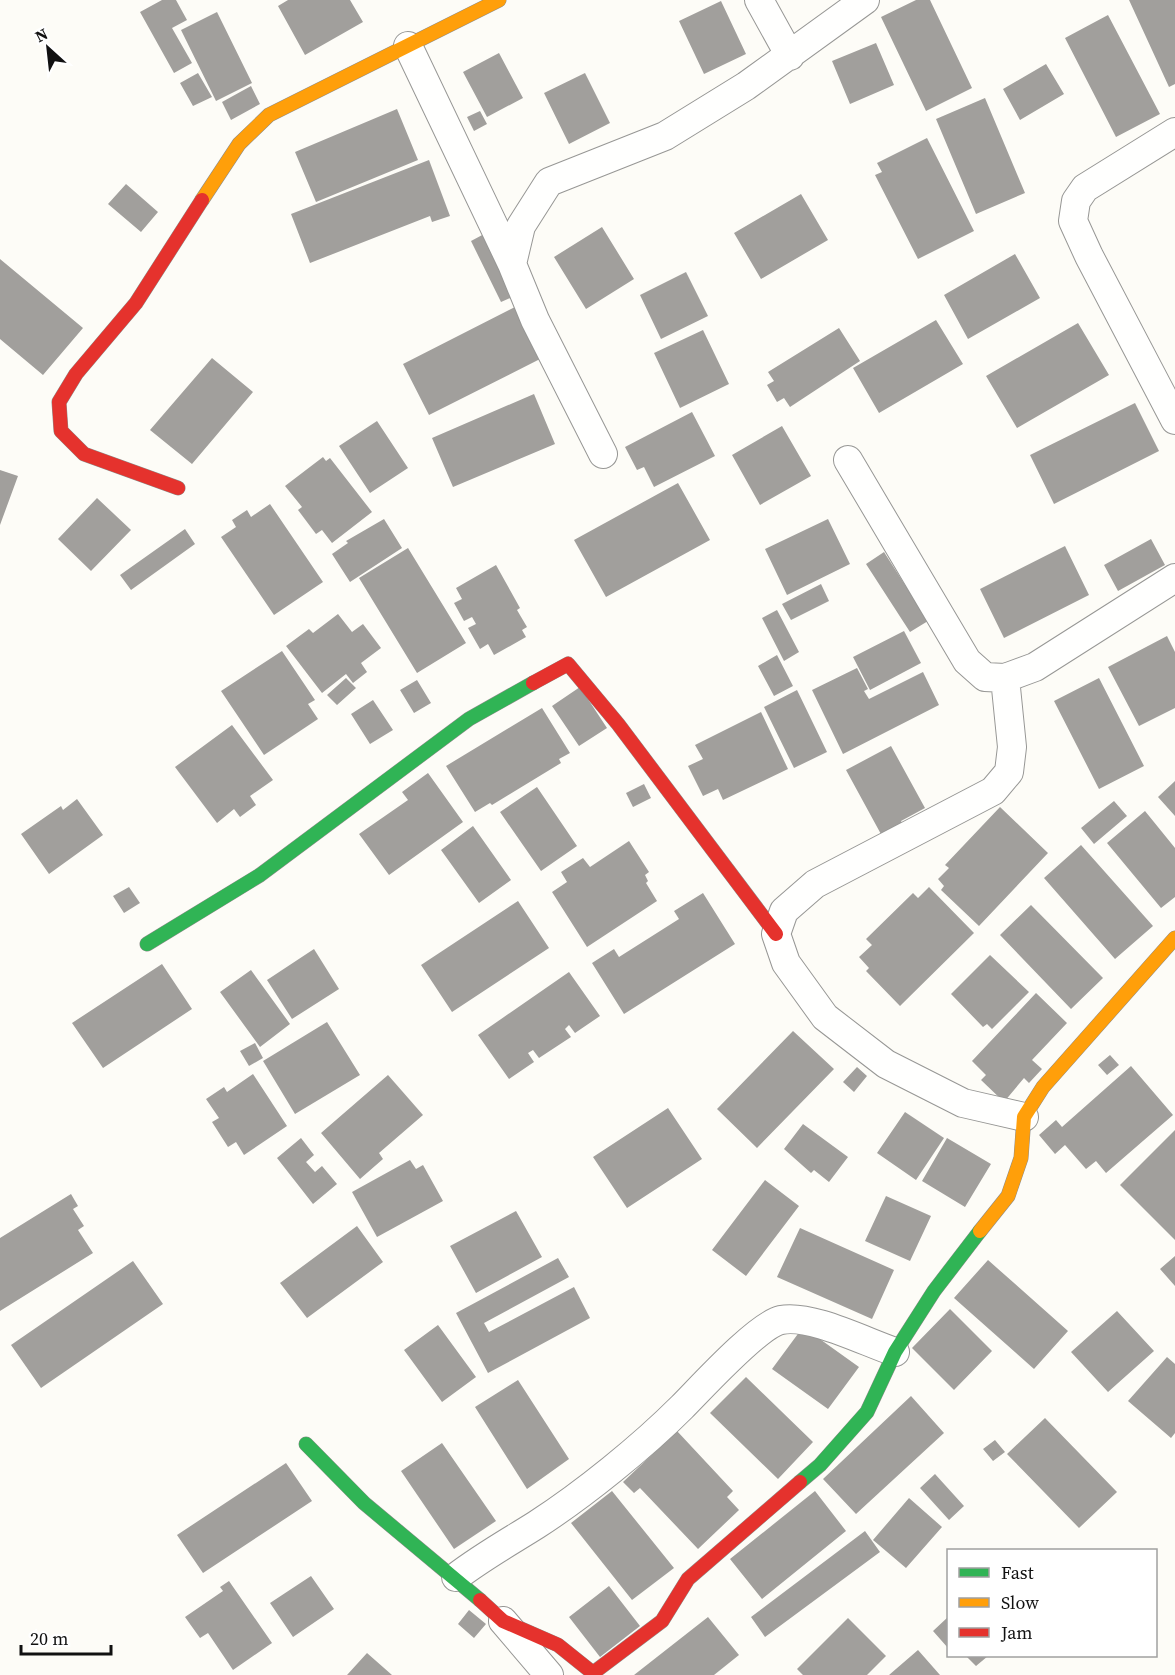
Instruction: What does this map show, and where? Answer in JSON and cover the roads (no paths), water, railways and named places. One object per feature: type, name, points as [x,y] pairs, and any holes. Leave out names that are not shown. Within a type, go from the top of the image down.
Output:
[{"type":"street","points":[[178,488],[84,453],[62,431],[59,402],[76,374],[136,303],[239,144],[269,116],[499,0]]},
{"type":"street","points":[[759,0],[790,56]]},
{"type":"street","points":[[512,264],[521,226],[549,182],[665,136],[790,56],[865,0]]},
{"type":"street","points":[[408,46],[512,264],[535,320],[603,454]]},
{"type":"street","points":[[1175,132],[1085,188],[1076,201],[1074,221],[1089,256],[1175,420]]},
{"type":"street","points":[[848,460],[967,661],[985,677],[1005,678],[1035,668],[1175,578]]},
{"type":"street","points":[[147,944],[260,875],[469,719],[568,664],[618,724],[776,934],[786,963],[825,1017],[886,1064],[963,1103],[1024,1117]]},
{"type":"street","points":[[776,934],[784,911],[814,884],[976,801],[998,785],[1009,772],[1012,747],[1005,678]]},
{"type":"street","points":[[502,1621],[558,1646],[593,1673],[662,1621],[688,1578],[820,1465],[867,1412],[895,1352],[934,1292],[1008,1196],[1021,1158],[1024,1117],[1043,1087],[1175,938]]},
{"type":"street","points":[[456,1577],[482,1556],[537,1524],[617,1463],[662,1427],[745,1344],[780,1320],[805,1321],[895,1352]]},
{"type":"street","points":[[306,1444],[364,1503],[456,1577],[502,1621],[549,1675]]}]
